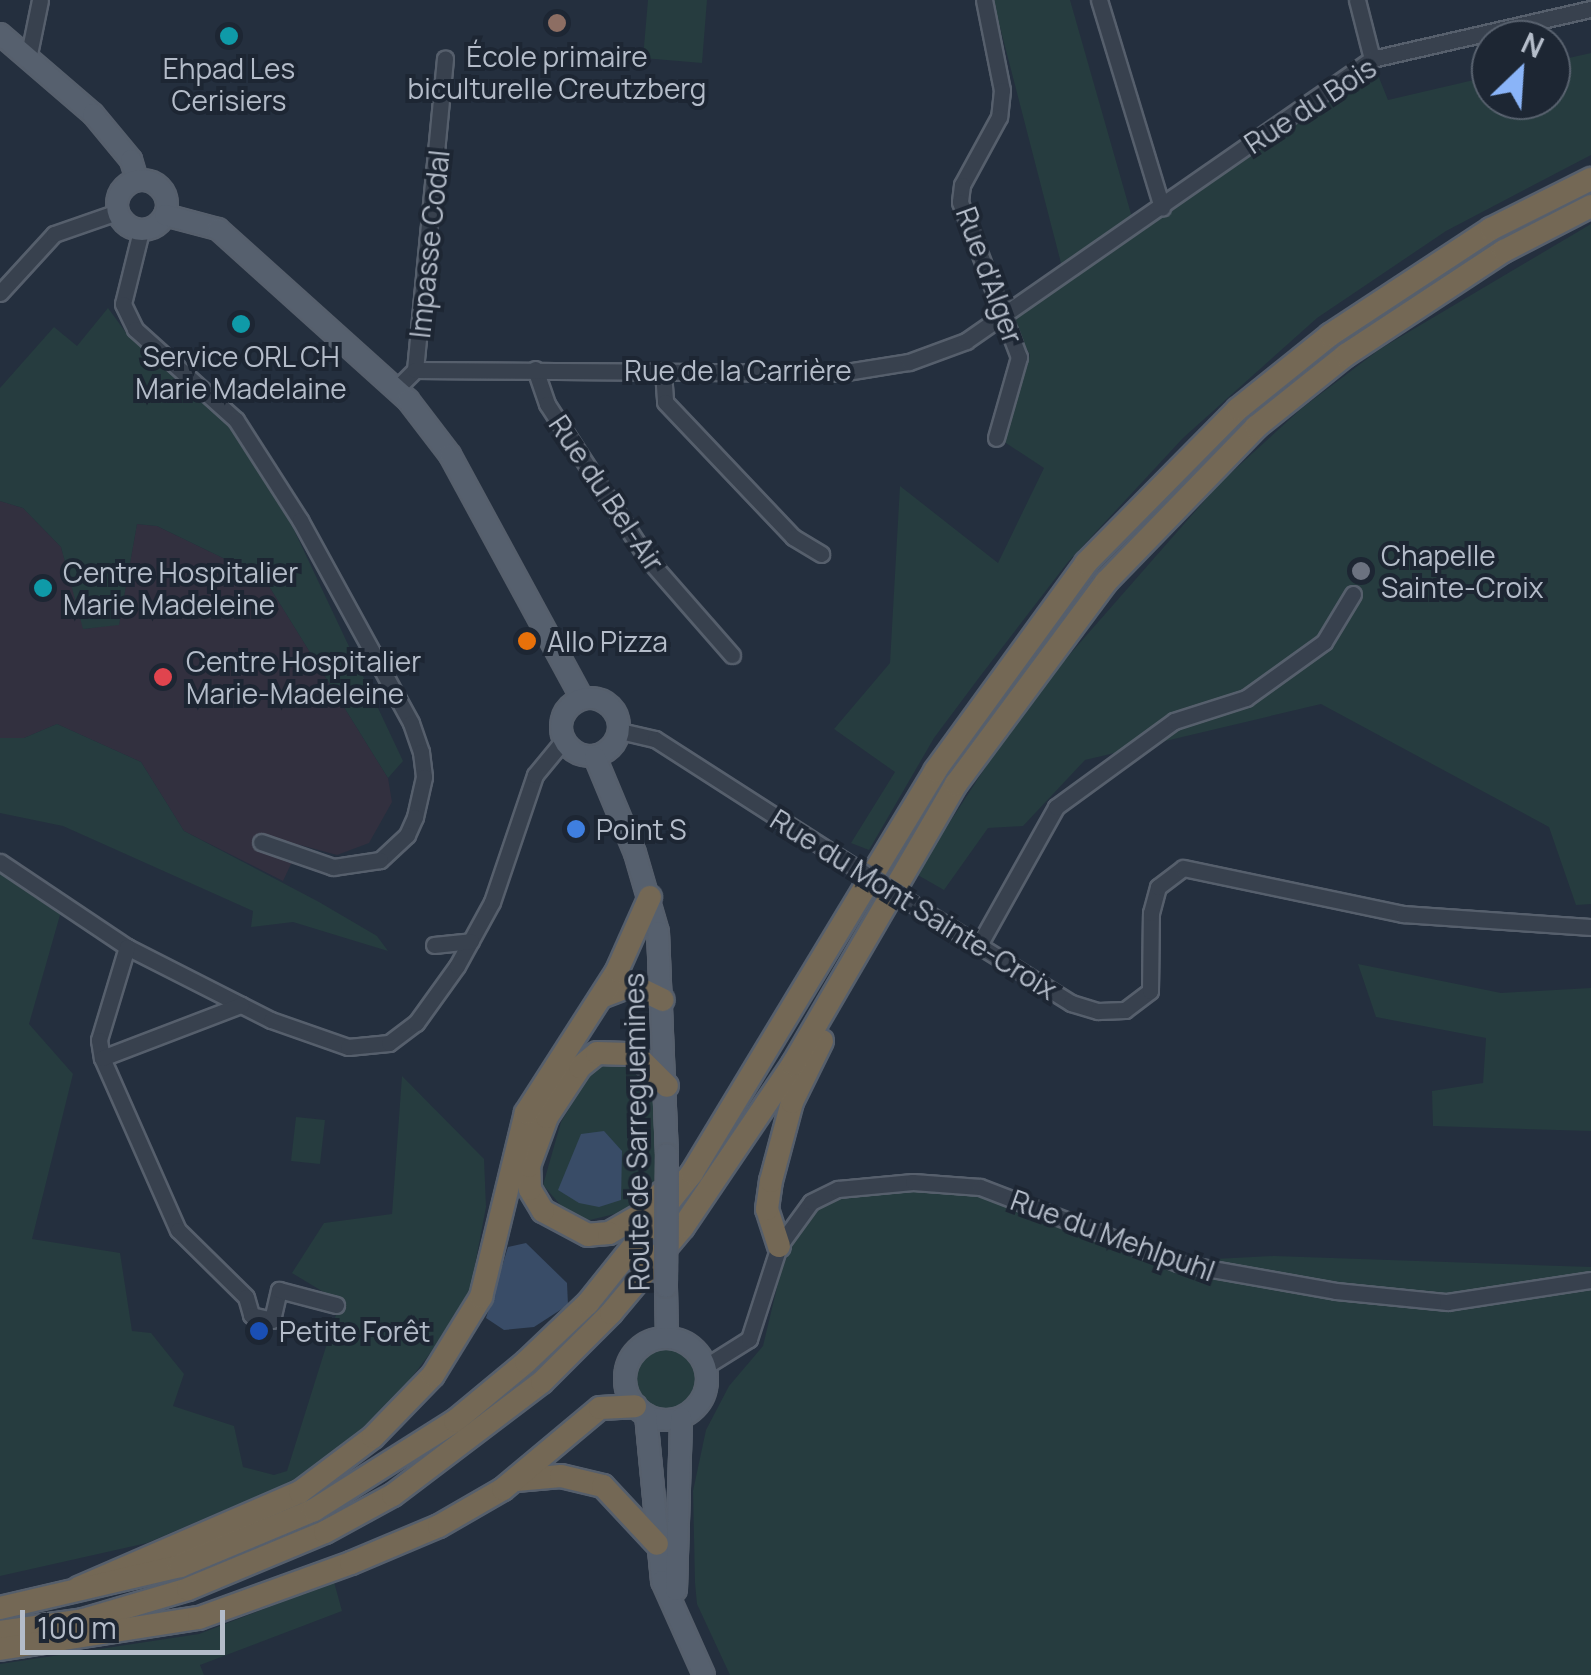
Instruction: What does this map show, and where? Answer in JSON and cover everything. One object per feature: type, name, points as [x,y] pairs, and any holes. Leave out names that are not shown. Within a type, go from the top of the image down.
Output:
[{"type":"highway","points":[[0,1608],[63,1598],[180,1566],[314,1510],[455,1421],[588,1303],[692,1173],[935,771],[1012,658],[1098,550],[1238,409],[1330,334],[1491,229],[1591,179]]},
{"type":"highway","points":[[0,1632],[82,1620],[188,1588],[325,1532],[470,1440],[611,1314],[684,1227],[793,1064],[956,784],[1041,662],[1166,515],[1256,427],[1346,355],[1504,251],[1591,206]]},
{"type":"highway","points":[[63,1598],[103,1572],[300,1492],[372,1437],[433,1375],[481,1297],[526,1113],[601,996],[650,897]]},
{"type":"highway","points":[[778,1246],[767,1209],[792,1102],[852,984],[861,946]]},
{"type":"highway","points":[[601,996],[632,985],[664,1000]]},
{"type":"highway","points":[[668,1086],[635,1054],[597,1053],[580,1066],[534,1144],[530,1189],[562,1226],[598,1234],[642,1214],[672,1179],[692,1173]]},
{"type":"highway","points":[[0,1649],[199,1618],[439,1526],[516,1480],[600,1408],[640,1411]]},
{"type":"highway","points":[[516,1480],[561,1476],[602,1486],[665,1545]]},
{"type":"main road","points":[[0,34],[116,140],[137,180],[161,189],[165,215]]},
{"type":"main road","points":[[137,180],[120,192],[117,212],[141,231],[165,215],[218,229],[397,388],[450,456],[582,698]]},
{"type":"main road","points":[[582,698],[610,704],[620,731],[612,748],[595,757],[582,756],[563,741],[560,724],[567,708],[582,698]]},
{"type":"main road","name":"Route de Sarreguemines","points":[[595,757],[650,897],[664,1000],[668,1086],[667,1338]]},
{"type":"main road","points":[[665,1545],[681,1418],[706,1392],[706,1366],[691,1346],[667,1338],[632,1355],[625,1381],[640,1411],[655,1459],[665,1545],[678,1620],[704,1675]]},
{"type":"main road","points":[[640,1411],[681,1418]]},
{"type":"street","points":[[28,59],[40,0]]},
{"type":"street","name":"Rue d'Alger","points":[[984,0],[1002,90],[999,117],[962,185],[960,202],[1008,314],[1019,357],[996,438]]},
{"type":"street","points":[[1099,0],[1162,208]]},
{"type":"street","points":[[1357,0],[1372,59]]},
{"type":"street","name":"Rue du Bois","points":[[1162,208],[1372,59],[1591,9]]},
{"type":"street","name":"Impasse Codal","points":[[416,370],[445,58]]},
{"type":"street","name":"Rue de la Carrière","points":[[416,370],[840,374],[909,362],[966,341],[1162,208]]},
{"type":"street","points":[[0,293],[54,234],[117,212]]},
{"type":"street","points":[[141,231],[134,276],[123,304],[135,330],[236,420],[300,520],[411,723],[421,752],[424,777],[408,835],[380,860],[333,867],[260,842]]},
{"type":"street","points":[[397,388],[416,370]]},
{"type":"street","name":"Rue du Bel-Air","points":[[535,370],[547,404],[646,558],[732,655]]},
{"type":"street","points":[[663,371],[665,402],[793,538],[820,554]]},
{"type":"street","points":[[979,946],[1056,807],[1174,721],[1246,698],[1324,642],[1353,594]]},
{"type":"street","name":"Rue du Mont Sainte-Croix","points":[[620,731],[655,739],[1071,1004],[1125,1010],[1150,991],[1152,913],[1158,888],[1183,868],[1402,914],[1591,927]]},
{"type":"street","points":[[1,862],[127,948],[241,1005],[348,1047],[389,1044],[416,1023],[458,966],[492,902],[535,775],[563,741]]},
{"type":"street","points":[[458,966],[434,946],[471,940]]},
{"type":"street","points":[[127,948],[100,1040],[102,1058],[178,1230],[246,1297],[251,1315],[272,1320],[279,1290],[336,1305]]},
{"type":"street","points":[[102,1058],[241,1005]]},
{"type":"street","name":"Rue du Mehlpuhl","points":[[706,1366],[749,1339],[778,1246],[810,1202],[838,1188],[914,1182],[980,1187],[1178,1263],[1238,1278],[1446,1302],[1591,1280]]},
{"type":"shaded area","name":"Centre Hospitalier Marie-Madeleine","points":[[0,501],[23,508],[61,547],[84,629],[119,624],[137,524],[157,526],[264,578],[388,778],[392,802],[369,843],[337,855],[300,845],[283,881],[184,831],[141,762],[57,724],[24,738],[0,738]]},
{"type":"green space","points":[[648,0],[707,0],[702,63],[643,58]]},
{"type":"green space","points":[[993,0],[1070,0],[1137,235],[1374,65],[1388,100],[1471,81],[1471,120],[1571,120],[1571,58],[1591,53],[1591,155],[1446,231],[1317,318],[1183,438],[1068,562],[978,679],[934,738],[869,850],[851,843],[895,772],[834,729],[890,663],[900,486],[998,563],[1044,468],[1003,441],[1030,355],[1013,323],[1062,267]]},
{"type":"green space","points":[[1591,224],[1591,904],[1576,905],[1549,827],[1321,704],[1085,760],[1023,826],[988,828],[944,890],[916,874],[1028,702],[1220,483],[1302,408],[1380,349]]},
{"type":"green space","points":[[108,308],[127,334],[230,427],[287,515],[403,761],[388,778],[264,578],[157,526],[137,524],[119,625],[83,629],[61,547],[23,508],[0,501],[0,388],[54,327],[77,346]]},
{"type":"green space","points":[[57,724],[141,762],[184,831],[377,936],[388,951],[293,922],[251,927],[253,911],[63,826],[0,813],[0,738],[24,738]]},
{"type":"green space","points":[[0,870],[62,908],[29,1024],[73,1074],[32,1239],[120,1253],[132,1331],[151,1333],[184,1374],[173,1406],[234,1426],[243,1467],[274,1475],[287,1471],[340,1302],[292,1273],[324,1223],[392,1214],[402,1076],[484,1159],[486,1207],[471,1286],[456,1319],[397,1397],[312,1473],[147,1543],[0,1576]]},
{"type":"green space","points":[[1358,964],[1501,993],[1591,988],[1591,1131],[1433,1126],[1432,1091],[1483,1083],[1486,1038],[1376,1017]]},
{"type":"green space","points":[[606,1062],[640,1065],[656,1084],[661,1174],[635,1209],[590,1220],[570,1216],[543,1185],[561,1122],[590,1074]]},
{"type":"green space","points":[[296,1117],[325,1120],[320,1164],[291,1161]]},
{"type":"green space","points":[[838,1189],[965,1189],[1196,1260],[1274,1256],[1591,1267],[1591,1675],[730,1675],[697,1604],[693,1491],[706,1430],[729,1386],[763,1346],[779,1279],[779,1246],[811,1202]]},
{"type":"green space","points":[[666,1347],[690,1356],[699,1380],[690,1404],[666,1413],[642,1404],[633,1380],[642,1356]]},
{"type":"green space","points":[[334,1582],[342,1611],[200,1665],[204,1675],[0,1675],[0,1664],[199,1634]]},
{"type":"water","points":[[604,1131],[622,1151],[621,1200],[599,1207],[579,1203],[558,1190],[581,1134]]},
{"type":"water","points":[[526,1243],[567,1283],[568,1305],[534,1327],[504,1330],[486,1318],[508,1247]]},
{"type":"place","name":"École primaire biculturelle Creutzberg","points":[[557,23]]},
{"type":"place","name":"Ehpad Les Cerisiers","points":[[229,36]]},
{"type":"place","name":"Service ORL CH Marie Madelaine","points":[[241,324]]},
{"type":"place","name":"Chapelle Sainte-Croix","points":[[1361,571]]},
{"type":"place","name":"Centre Hospitalier Marie Madeleine","points":[[43,588]]},
{"type":"place","name":"Allo Pizza","points":[[527,641]]},
{"type":"place","name":"Centre Hospitalier Marie-Madeleine","points":[[163,677]]},
{"type":"place","name":"Point S","points":[[576,829]]},
{"type":"place","name":"Petite Forêt","points":[[259,1331]]}]
